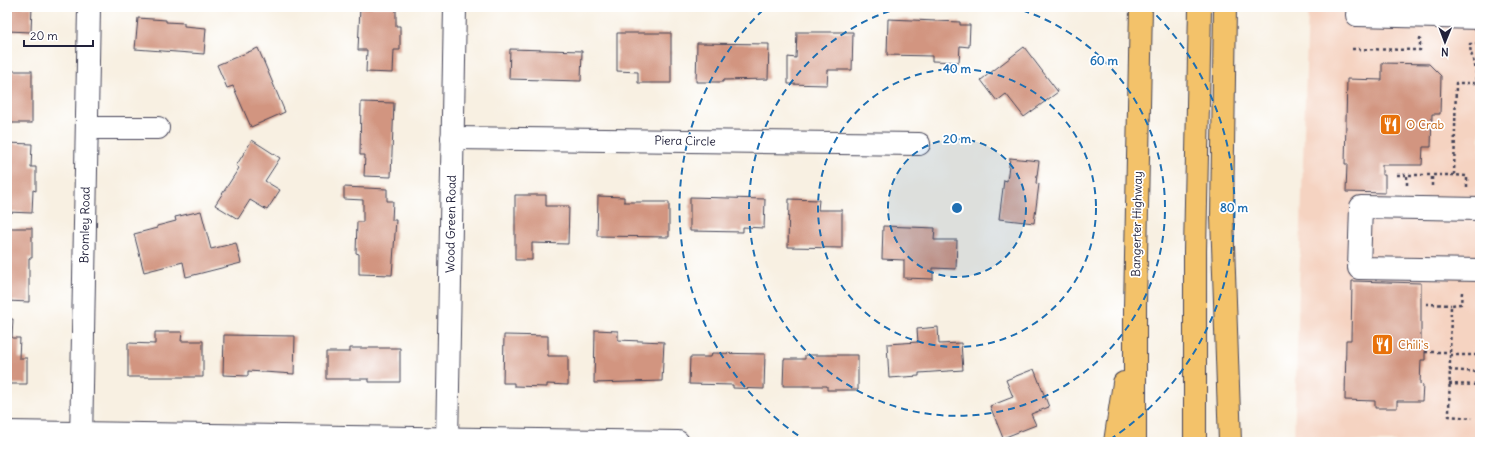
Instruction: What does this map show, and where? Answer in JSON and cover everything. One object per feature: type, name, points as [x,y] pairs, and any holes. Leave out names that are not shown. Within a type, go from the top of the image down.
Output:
[{"type":"highway","name":"Bangerter Highway","points":[[1134,442],[1141,7]]},
{"type":"highway","points":[[1195,442],[1195,251],[1200,7]]},
{"type":"highway","points":[[1225,7],[1222,217],[1230,442]]},
{"type":"highway","points":[[1115,442],[1135,307]]},
{"type":"street","name":"Bromley Road","points":[[81,438],[89,7]]},
{"type":"street","name":"Wood Green Road","points":[[447,441],[455,7]]},
{"type":"street","points":[[1358,7],[1357,15],[1480,18]]},
{"type":"street","points":[[87,128],[158,128]]},
{"type":"street","name":"Piera Circle","points":[[452,138],[919,144]]},
{"type":"street","points":[[1480,209],[1361,207],[1360,268],[1480,270]]},
{"type":"street","points":[[7,432],[81,438],[678,442]]},
{"type":"path","points":[[1352,49],[1420,50],[1421,34]]},
{"type":"path","points":[[1454,175],[1456,83],[1475,83],[1476,80],[1476,64],[1470,52],[1470,39]]},
{"type":"path","points":[[1470,44],[1479,44]]},
{"type":"path","points":[[1398,175],[1467,176],[1467,189]]},
{"type":"path","points":[[1426,304],[1461,304],[1462,290]]},
{"type":"path","points":[[1451,304],[1449,416],[1472,418]]},
{"type":"path","points":[[1425,352],[1480,355]]},
{"type":"path","points":[[1450,370],[1480,372]]},
{"type":"path","points":[[1449,384],[1480,385]]},
{"type":"shaded area","points":[[1308,7],[1480,7],[1480,442],[1294,442]]},
{"type":"building","points":[[7,7],[32,7],[31,32],[7,31]]},
{"type":"building","points":[[360,7],[396,7],[396,26],[400,26],[400,50],[394,50],[393,73],[366,72],[367,50],[358,50]]},
{"type":"building","points":[[138,18],[166,20],[166,22],[184,23],[184,26],[206,28],[204,54],[135,49]]},
{"type":"building","points":[[888,19],[960,22],[960,25],[970,25],[969,47],[960,46],[959,62],[932,61],[932,56],[887,55]]},
{"type":"building","points":[[797,32],[853,32],[852,70],[828,70],[827,85],[788,84],[788,57],[796,58]]},
{"type":"building","points":[[617,33],[671,33],[671,83],[638,83],[638,72],[617,71]]},
{"type":"building","points":[[697,43],[769,44],[768,79],[696,82]]},
{"type":"building","points":[[1024,47],[1058,92],[1024,117],[1006,94],[997,101],[981,80]]},
{"type":"building","points":[[258,48],[285,112],[251,127],[233,86],[227,88],[217,65]]},
{"type":"building","points":[[510,49],[582,51],[581,81],[509,79]]},
{"type":"building","points":[[1382,63],[1429,64],[1441,76],[1440,114],[1432,114],[1431,147],[1423,147],[1422,165],[1382,165],[1382,175],[1385,175],[1385,193],[1346,192],[1347,164],[1345,164],[1347,79],[1382,80]]},
{"type":"building","points":[[7,71],[32,71],[32,123],[7,123]]},
{"type":"building","points":[[361,102],[394,103],[391,177],[364,176],[365,155],[360,155]]},
{"type":"building","points":[[252,140],[280,158],[265,181],[280,190],[267,210],[250,200],[238,219],[215,205],[239,168],[236,166]]},
{"type":"building","points":[[7,143],[32,144],[31,167],[36,167],[36,191],[33,190],[32,213],[7,212]]},
{"type":"building","points":[[1010,158],[1039,161],[1036,183],[1039,184],[1034,223],[999,219],[1004,180],[1007,181]]},
{"type":"building","points":[[344,187],[387,189],[387,201],[393,201],[392,220],[396,220],[392,275],[359,274],[359,254],[356,253],[357,222],[363,222],[363,200],[344,199]]},
{"type":"building","points":[[515,195],[546,195],[546,206],[569,206],[568,244],[532,243],[532,260],[515,260]]},
{"type":"building","points":[[598,196],[624,197],[624,202],[669,202],[669,237],[597,236]]},
{"type":"building","points":[[690,197],[765,199],[764,228],[743,227],[743,232],[690,231]]},
{"type":"building","points":[[789,199],[819,200],[818,210],[842,210],[842,248],[788,247]]},
{"type":"building","points":[[201,211],[211,249],[236,243],[241,263],[186,277],[183,262],[144,272],[134,234],[176,221],[175,217]]},
{"type":"building","points":[[883,226],[935,228],[934,240],[957,240],[956,269],[933,268],[933,279],[904,278],[904,260],[882,259]]},
{"type":"building","points":[[7,228],[32,228],[32,258],[29,258],[29,302],[7,301]]},
{"type":"building","points":[[1352,281],[1421,283],[1421,344],[1425,344],[1425,360],[1421,360],[1420,384],[1423,385],[1422,401],[1397,401],[1397,408],[1375,408],[1375,401],[1345,400],[1346,340],[1351,340]]},
{"type":"building","points":[[7,319],[13,319],[12,338],[20,338],[19,358],[27,358],[27,384],[7,384]]},
{"type":"building","points":[[938,327],[939,344],[961,343],[963,370],[919,373],[919,376],[889,378],[887,344],[918,342],[917,329]]},
{"type":"building","points":[[595,330],[618,331],[618,340],[664,342],[662,381],[594,383]]},
{"type":"building","points":[[155,332],[182,332],[181,341],[203,341],[203,377],[128,377],[128,343],[155,344]]},
{"type":"building","points":[[224,335],[295,336],[294,374],[248,371],[248,376],[223,375]]},
{"type":"building","points":[[504,335],[548,336],[548,356],[568,356],[568,385],[547,384],[547,387],[514,386],[514,383],[503,383]]},
{"type":"building","points":[[350,348],[400,348],[400,382],[369,382],[369,379],[326,379],[326,352],[350,352]]},
{"type":"building","points":[[712,353],[765,354],[764,389],[733,388],[733,385],[689,384],[690,357],[711,357]]},
{"type":"building","points":[[805,355],[858,355],[858,390],[827,390],[827,386],[783,386],[784,359],[805,359]]},
{"type":"building","points":[[1034,369],[1049,407],[1031,414],[1036,425],[1003,438],[990,406],[1013,397],[1006,380]]},
{"type":"place","name":"O Crab","points":[[1390,125]]},
{"type":"place","name":"Chili's","points":[[1383,345]]}]
